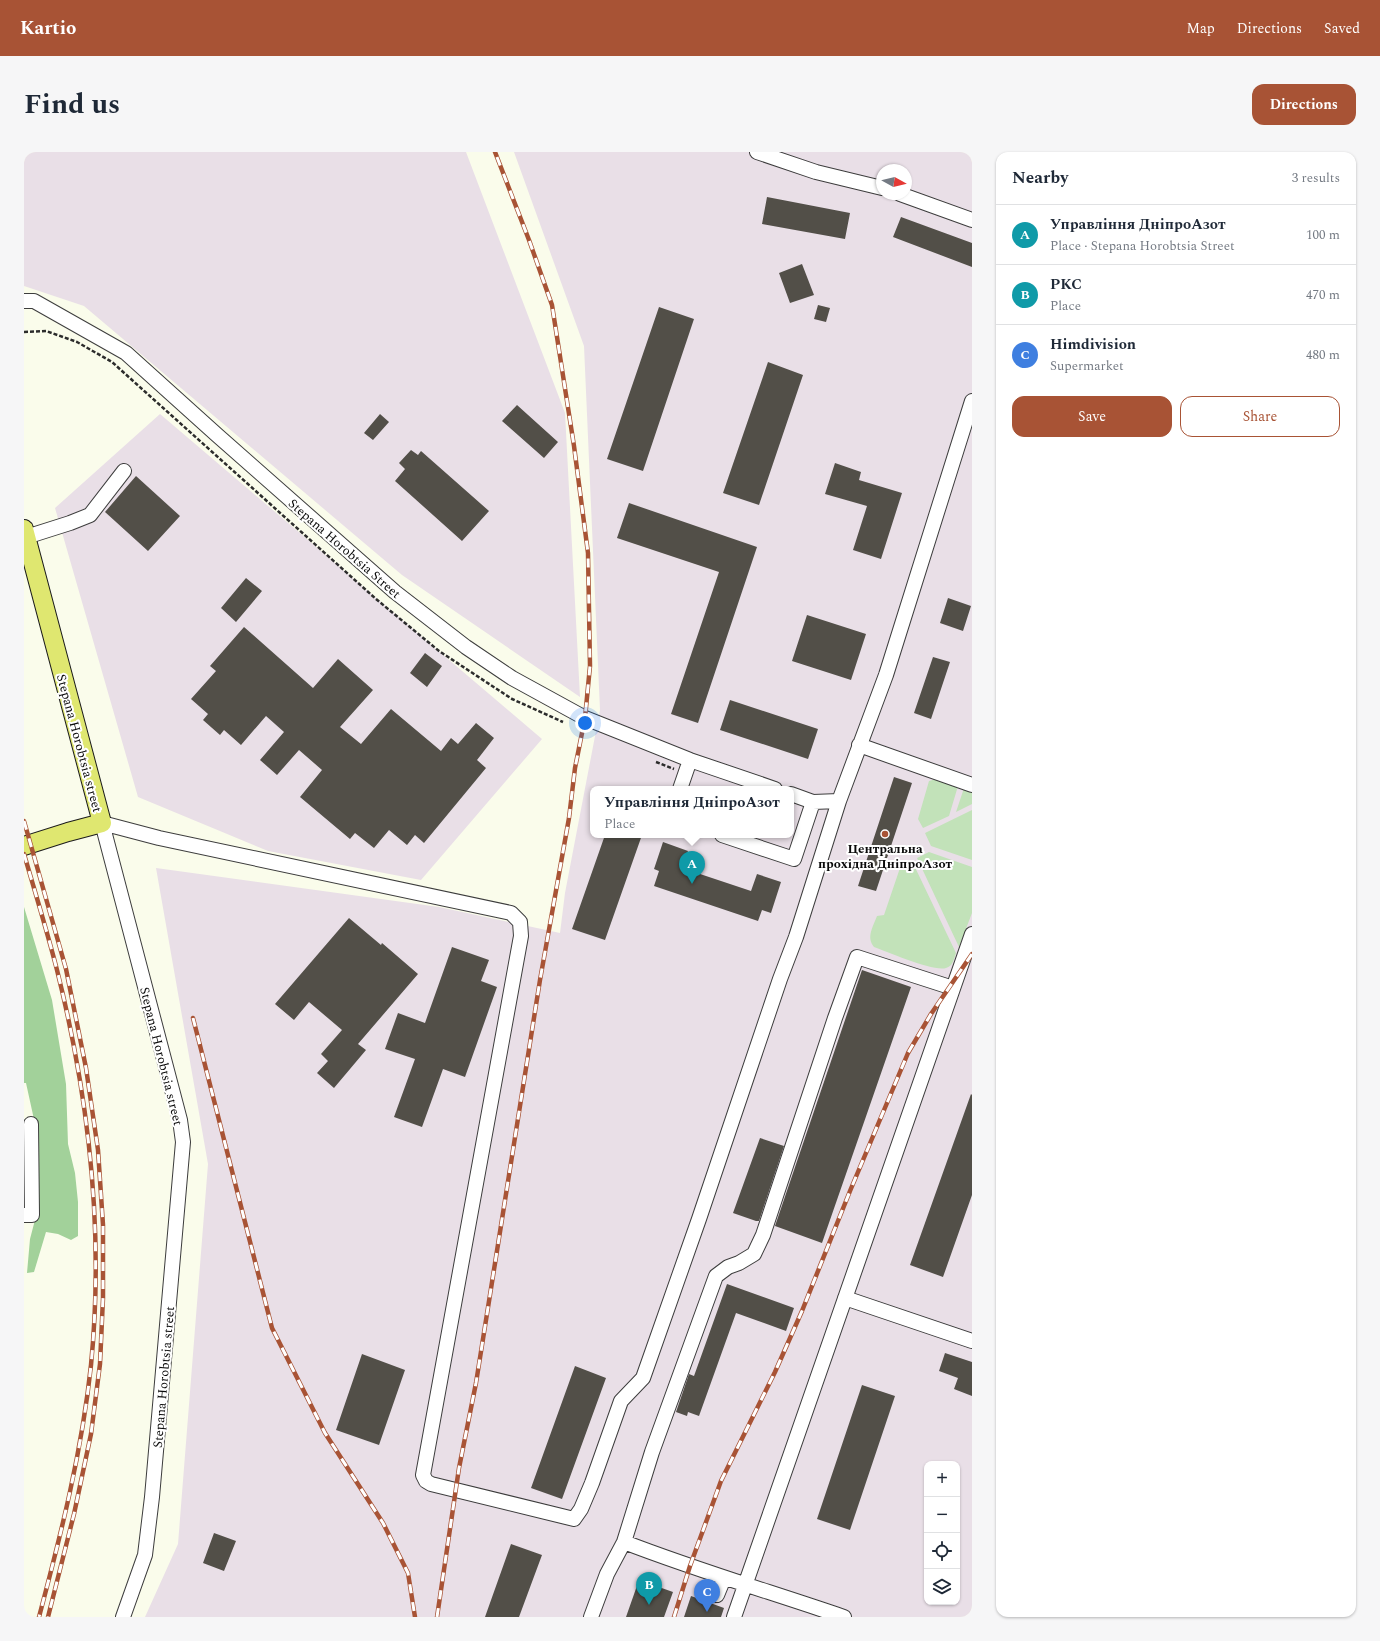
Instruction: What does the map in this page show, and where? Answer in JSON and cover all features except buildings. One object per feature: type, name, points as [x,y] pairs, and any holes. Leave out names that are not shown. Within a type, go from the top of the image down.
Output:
[{"type":"main road","name":"Stepana Horobtsia street","points":[[25,533],[102,823]]},
{"type":"main road","points":[[24,846],[102,823]]},
{"type":"street","points":[[757,152],[816,172],[876,187]]},
{"type":"street","points":[[912,198],[972,220]]},
{"type":"street","name":"Stepana Horobtsia Street","points":[[24,301],[34,301],[126,353],[216,435],[395,592],[466,647],[512,678],[585,718],[690,760],[766,786]]},
{"type":"street","points":[[102,823],[159,838],[511,912],[520,922],[521,936],[423,1475],[426,1481],[431,1484],[574,1519],[581,1509],[592,1483],[621,1401],[643,1378],[699,1220],[780,979],[796,937],[838,801],[886,675],[972,401]]},
{"type":"street","points":[[25,533],[70,523],[90,515],[124,471]]},
{"type":"street","points":[[859,746],[972,785]]},
{"type":"street","points":[[681,786],[690,760]]},
{"type":"street","points":[[794,795],[812,802],[838,801]]},
{"type":"street","points":[[731,838],[794,859],[812,802]]},
{"type":"street","name":"Stepana Horobtsia street","points":[[102,823],[180,1120],[183,1142],[151,1504],[144,1555],[124,1617]]},
{"type":"street","points":[[734,1617],[972,934]]},
{"type":"street","points":[[591,1617],[607,1574],[624,1542],[652,1452],[716,1276],[728,1267],[739,1263],[754,1254],[763,1235],[835,1018],[857,957],[953,988]]},
{"type":"street","points":[[24,1215],[32,1215],[27,1172],[31,1124]]},
{"type":"street","points":[[845,1298],[972,1341]]},
{"type":"street","points":[[624,1542],[724,1578],[844,1617]]},
{"type":"street","points":[[717,1595],[724,1578]]},
{"type":"shaded area","points":[[24,152],[466,152],[565,413],[580,697],[402,575],[84,306],[24,286]]},
{"type":"shaded area","points":[[514,152],[972,152],[972,1617],[145,1617],[178,1544],[208,1164],[156,868],[439,907],[560,933],[565,893],[600,710],[584,346]]},
{"type":"shaded area","points":[[160,414],[542,739],[421,880],[268,851],[138,797],[55,508]]},
{"type":"green space","points":[[936,779],[958,786],[949,816],[923,828],[918,819],[929,781]]},
{"type":"green space","points":[[964,788],[972,791],[972,804],[956,812]]},
{"type":"green space","points":[[972,810],[972,860],[931,846],[925,833]]},
{"type":"green space","points":[[929,852],[972,867],[972,913],[959,947],[917,858]]},
{"type":"green space","points":[[912,861],[956,953],[952,964],[946,968],[932,967],[911,961],[874,947],[872,943],[870,936],[872,928],[877,916],[884,915],[901,865]]},
{"type":"green space","points":[[24,907],[52,1000],[66,1084],[68,1144],[75,1173],[78,1202],[78,1236],[71,1240],[58,1234],[46,1232],[34,1272],[27,1273],[30,1239],[36,1216],[35,1124],[26,1083],[24,1083]]},
{"type":"railway","points":[[437,1617],[459,1468],[476,1383],[540,980],[569,818],[575,768],[585,718],[590,666],[588,553],[574,446],[552,305],[495,152]]},
{"type":"railway","points":[[24,821],[66,969],[86,1068],[98,1150],[103,1225],[103,1298],[100,1364],[91,1434],[74,1514],[48,1617]]},
{"type":"railway","points":[[24,854],[57,970],[78,1067],[91,1166],[96,1266],[95,1315],[91,1365],[82,1429],[63,1523],[39,1617]]},
{"type":"railway","points":[[674,1617],[690,1566],[721,1481],[775,1372],[802,1311],[850,1191],[908,1053],[931,1014],[972,954]]},
{"type":"railway","points":[[193,1018],[272,1328],[325,1433],[383,1523],[408,1573],[415,1617]]},
{"type":"place","name":"Центральна прохідна ДніпроАзот","points":[[885,834]]},
{"type":"place","name":"Управління ДніпроАзот","points":[[692,884]]},
{"type":"place","name":"РКС","points":[[649,1605]]},
{"type":"place","name":"Himdivision","points":[[707,1612]]}]
